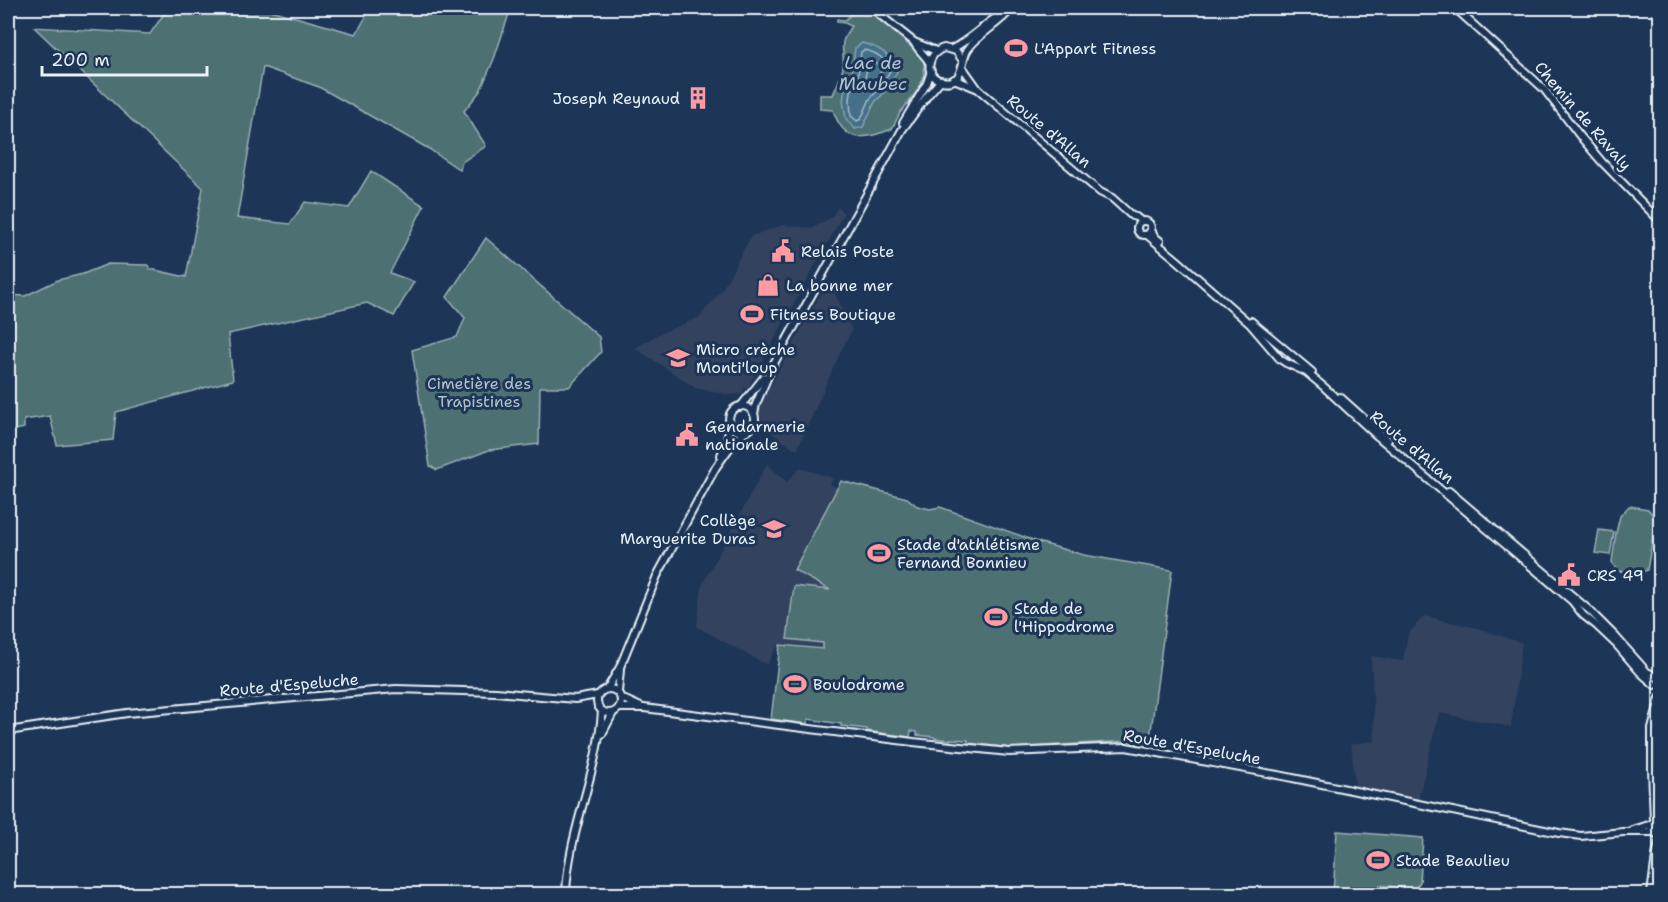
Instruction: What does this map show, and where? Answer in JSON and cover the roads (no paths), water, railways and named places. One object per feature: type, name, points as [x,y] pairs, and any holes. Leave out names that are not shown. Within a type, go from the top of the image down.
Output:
[{"type":"street","points":[[873,8],[914,42],[936,51]]},
{"type":"street","points":[[914,42],[929,62],[933,75],[945,81],[954,79],[963,65],[967,50],[1012,8]]},
{"type":"street","points":[[952,49],[963,44],[987,23],[1012,8]]},
{"type":"street","name":"Chemin de Ravaly","points":[[1455,8],[1544,88],[1602,162],[1660,221]]},
{"type":"street","points":[[929,62],[936,51],[944,48],[952,49],[959,54],[963,65]]},
{"type":"street","name":"Route d'Allan","points":[[963,65],[969,79],[978,89],[1100,192],[1112,198],[1139,223]]},
{"type":"street","points":[[902,130],[907,115],[927,83],[931,71]]},
{"type":"street","name":"Route d'Allan","points":[[954,79],[978,89]]},
{"type":"street","points":[[716,467],[731,446],[754,425],[756,404],[771,367],[902,130],[941,80]]},
{"type":"street","points":[[1139,223],[1148,223],[1149,232],[1142,236],[1138,233],[1139,223]]},
{"type":"street","name":"Route d'Allan","points":[[1149,232],[1327,384],[1416,465],[1589,609],[1647,672],[1660,677]]},
{"type":"street","name":"Route d'Allan","points":[[1149,232],[1177,260],[1250,324],[1280,359],[1306,372],[1376,435],[1561,591],[1655,685]]},
{"type":"street","points":[[740,407],[771,367]]},
{"type":"street","points":[[607,689],[620,667],[657,576],[716,467],[727,440],[730,413],[736,408],[747,407],[754,414]]},
{"type":"street","points":[[730,424],[736,431],[744,432]]},
{"type":"street","points":[[600,737],[621,705],[620,667]]},
{"type":"street","points":[[1656,856],[1656,833],[1651,828],[1656,822],[1652,729],[1660,698],[1655,685],[1660,677]]},
{"type":"street","name":"Route d'Espeluche","points":[[8,731],[127,713],[396,689],[488,692],[575,699],[597,705]]},
{"type":"street","points":[[616,710],[609,713],[602,711],[597,705],[598,695],[607,689],[615,690],[620,695]]},
{"type":"street","name":"Route d'Espeluche","points":[[575,699],[598,695]]},
{"type":"street","name":"Route d'Espeluche","points":[[620,695],[644,708]]},
{"type":"street","name":"Route d'Espeluche","points":[[616,710],[644,708],[1009,753],[1126,747],[1283,776],[1559,833],[1581,836],[1623,832],[1656,833]]},
{"type":"street","points":[[566,894],[566,876],[600,737],[602,711]]},
{"type":"street","points":[[1660,721],[1658,740],[1660,802]]},
{"type":"street","name":"Route d'Espeluche","points":[[1623,832],[1656,822]]},
{"type":"street","points":[[1651,894],[1660,839]]},
{"type":"water","name":"Lac de Maubec","points":[[862,43],[884,53],[892,61],[897,72],[884,93],[875,102],[863,127],[855,129],[846,119],[843,101],[845,88],[851,80],[855,48]]},
{"type":"place","name":"L'Appart Fitness","points":[[1016,48]]},
{"type":"place","name":"Joseph Reynaud","points":[[698,98]]},
{"type":"place","name":"Relais Poste","points":[[783,251]]},
{"type":"place","name":"La bonne mer","points":[[768,285]]},
{"type":"place","name":"Fitness Boutique","points":[[752,314]]},
{"type":"place","name":"Micro crèche Monti'loup","points":[[678,358]]},
{"type":"place","name":"Gendarmerie nationale","points":[[687,435]]},
{"type":"place","name":"Collège Marguerite Duras","points":[[774,529]]},
{"type":"place","name":"Stade d'athlétisme Fernand Bonnieu","points":[[879,553]]},
{"type":"place","name":"CRS 49","points":[[1569,575]]},
{"type":"place","name":"Stade de l'Hippodrome","points":[[996,617]]},
{"type":"place","name":"Boulodrome","points":[[795,684]]},
{"type":"place","name":"Stade Beaulieu","points":[[1378,860]]},
{"type":"park label","name":"Cimetière des Trapistines","points":[[479,392]]}]
